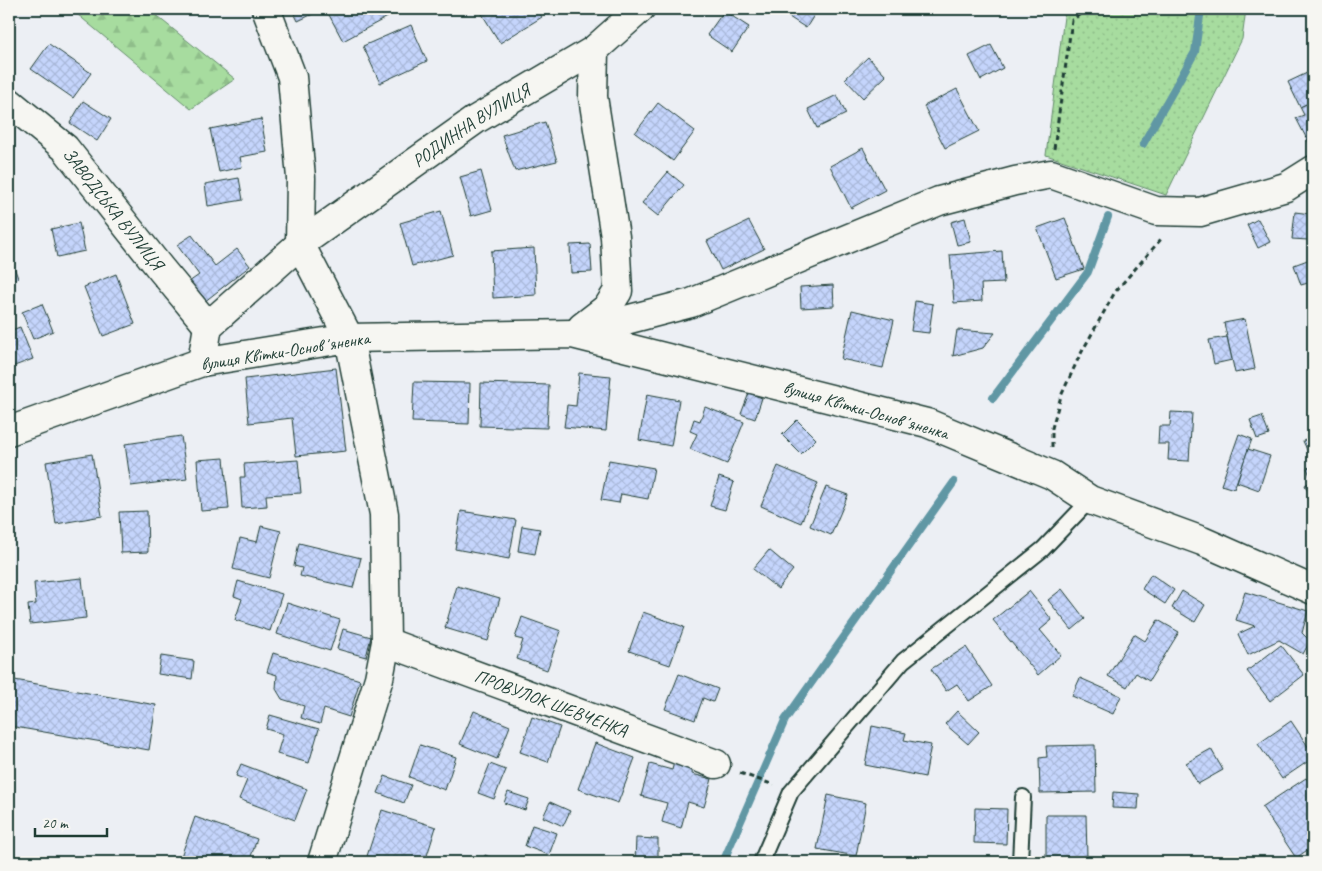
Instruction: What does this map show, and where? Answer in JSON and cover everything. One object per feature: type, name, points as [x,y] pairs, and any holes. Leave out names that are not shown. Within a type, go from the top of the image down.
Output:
[{"type":"street","points":[[266,9],[292,77],[301,178],[300,244],[349,338],[384,514],[386,642],[379,678],[330,858]]},
{"type":"street","name":"РОДИННА ВУЛИЦЯ","points":[[208,326],[300,244],[475,120],[594,50],[640,9]]},
{"type":"street","points":[[572,334],[608,307],[618,291],[615,237],[593,97],[594,50]]},
{"type":"street","name":"ЗАВОДСЬКА ВУЛИЦЯ","points":[[9,102],[65,148],[208,326]]},
{"type":"street","points":[[1051,174],[1156,211],[1200,212],[1286,187],[1313,170]]},
{"type":"street","name":"вулиця Квітки-Основʼяненка","points":[[9,431],[202,362],[349,338],[572,334],[691,303],[939,201],[1015,181],[1051,174]]},
{"type":"street","points":[[202,362],[208,326]]},
{"type":"street","name":"вулиця Квітки-Основʼяненка","points":[[572,334],[927,423],[1052,475],[1090,500],[1202,541],[1313,590]]},
{"type":"street","name":"ПРОВУЛОК ШЕВЧЕНКА","points":[[386,642],[716,764]]},
{"type":"lane","points":[[761,862],[791,792],[903,661],[1044,549],[1090,500]]},
{"type":"lane","points":[[1020,862],[1024,797]]},
{"type":"path","points":[[1051,174],[1072,20],[1087,9]]},
{"type":"path","points":[[1052,475],[1052,428],[1062,396],[1079,357],[1115,292],[1161,238],[1200,212]]},
{"type":"path","points":[[716,764],[791,792]]},
{"type":"green space","points":[[71,9],[148,9],[235,79],[191,109]]},
{"type":"green space","points":[[1065,9],[1246,9],[1242,39],[1166,195],[1046,155]]},
{"type":"building","points":[[292,9],[315,9],[317,12],[298,21]]},
{"type":"building","points":[[335,9],[392,9],[395,13],[343,41],[328,13]]},
{"type":"building","points":[[479,9],[536,9],[542,17],[500,43]]},
{"type":"building","points":[[794,9],[818,9],[806,28],[789,17]]},
{"type":"building","points":[[724,11],[749,27],[732,52],[707,35]]},
{"type":"building","points":[[411,25],[427,61],[380,83],[363,46]]},
{"type":"building","points":[[49,44],[91,73],[73,98],[31,69]]},
{"type":"building","points":[[991,45],[1003,68],[981,80],[969,56]]},
{"type":"building","points":[[868,57],[886,76],[863,98],[845,79]]},
{"type":"building","points":[[1307,73],[1313,86],[1313,101],[1300,107],[1288,82]]},
{"type":"building","points":[[957,89],[979,131],[945,148],[924,106]]},
{"type":"building","points":[[837,95],[846,114],[817,128],[808,109]]},
{"type":"building","points":[[83,101],[111,119],[97,141],[70,123]]},
{"type":"building","points":[[1313,101],[1313,144],[1310,145],[1296,118],[1304,115],[1300,107]]},
{"type":"building","points":[[658,103],[695,131],[673,161],[635,133]]},
{"type":"building","points":[[261,119],[267,152],[240,157],[242,167],[219,172],[210,129]]},
{"type":"building","points":[[545,122],[557,161],[515,171],[502,135]]},
{"type":"building","points":[[863,148],[885,190],[851,208],[830,166]]},
{"type":"building","points":[[481,171],[492,210],[471,216],[460,177]]},
{"type":"building","points":[[668,172],[684,185],[658,216],[642,203]]},
{"type":"building","points":[[239,178],[243,200],[208,206],[205,184]]},
{"type":"building","points":[[441,211],[453,255],[412,266],[400,223]]},
{"type":"building","points":[[1295,212],[1311,214],[1308,240],[1292,239]]},
{"type":"building","points":[[965,218],[971,242],[957,245],[951,222]]},
{"type":"building","points":[[1065,218],[1084,269],[1056,278],[1037,228]]},
{"type":"building","points":[[1258,219],[1270,242],[1258,248],[1247,225]]},
{"type":"building","points":[[749,221],[764,249],[721,270],[707,241]]},
{"type":"building","points":[[79,223],[85,251],[57,257],[51,229]]},
{"type":"building","points":[[192,235],[215,266],[237,249],[250,266],[204,302],[189,282],[199,275],[177,245]]},
{"type":"building","points":[[590,244],[592,272],[571,273],[570,245]]},
{"type":"building","points":[[534,248],[536,295],[493,298],[491,251]]},
{"type":"building","points":[[1002,251],[1004,283],[981,284],[982,301],[954,303],[950,255]]},
{"type":"building","points":[[9,254],[18,278],[9,281]]},
{"type":"building","points":[[1313,258],[1313,298],[1308,283],[1301,285],[1294,265]]},
{"type":"building","points":[[116,274],[135,324],[103,336],[84,287]]},
{"type":"building","points":[[833,285],[834,306],[801,308],[800,287]]},
{"type":"building","points":[[915,301],[933,304],[929,333],[911,331]]},
{"type":"building","points":[[42,304],[53,331],[33,339],[22,312]]},
{"type":"building","points":[[852,310],[894,320],[883,368],[841,359]]},
{"type":"building","points":[[1245,319],[1255,369],[1235,373],[1224,323]]},
{"type":"building","points":[[20,327],[33,359],[9,368],[9,331]]},
{"type":"building","points":[[957,330],[995,333],[983,348],[953,356]]},
{"type":"building","points":[[1227,337],[1232,360],[1214,364],[1209,340]]},
{"type":"building","points":[[336,368],[346,451],[296,456],[292,418],[249,423],[245,379]]},
{"type":"building","points":[[579,373],[611,376],[606,431],[564,427],[567,405],[576,406]]},
{"type":"building","points":[[414,382],[470,383],[469,424],[412,422]]},
{"type":"building","points":[[481,383],[549,385],[547,428],[480,426]]},
{"type":"building","points":[[749,393],[762,398],[755,419],[741,414]]},
{"type":"building","points":[[647,394],[679,400],[671,446],[639,440]]},
{"type":"building","points":[[705,407],[744,422],[727,464],[690,449],[697,434],[690,431],[694,419],[700,421]]},
{"type":"building","points":[[1171,412],[1192,413],[1189,461],[1168,460],[1169,444],[1158,444],[1159,426],[1170,426]]},
{"type":"building","points":[[1262,416],[1269,435],[1257,439],[1250,420]]},
{"type":"building","points":[[797,420],[816,439],[801,454],[782,435]]},
{"type":"building","points":[[1239,434],[1252,439],[1234,489],[1221,485]]},
{"type":"building","points":[[181,436],[187,479],[131,486],[125,444]]},
{"type":"building","points":[[1313,436],[1313,450],[1308,452],[1303,441]]},
{"type":"building","points":[[1248,449],[1270,456],[1259,490],[1237,482]]},
{"type":"building","points":[[92,454],[102,516],[56,524],[46,462]]},
{"type":"building","points":[[224,458],[229,509],[201,511],[197,460]]},
{"type":"building","points":[[298,460],[301,493],[266,495],[267,506],[242,508],[240,477],[245,477],[244,464]]},
{"type":"building","points":[[609,460],[654,468],[648,499],[621,494],[619,503],[601,500]]},
{"type":"building","points":[[778,466],[818,483],[801,523],[761,506]]},
{"type":"building","points":[[1313,466],[1313,495],[1310,496],[1305,485],[1312,481],[1307,468]]},
{"type":"building","points":[[719,477],[734,482],[725,510],[710,506]]},
{"type":"building","points":[[826,487],[848,495],[831,535],[810,526]]},
{"type":"building","points":[[147,511],[148,552],[121,553],[119,512]]},
{"type":"building","points":[[461,511],[516,520],[509,559],[455,549]]},
{"type":"building","points":[[261,526],[281,531],[269,578],[233,569],[240,538],[257,542]]},
{"type":"building","points":[[522,526],[540,529],[535,554],[518,551]]},
{"type":"building","points":[[299,543],[361,558],[353,588],[300,576],[302,568],[294,566]]},
{"type":"building","points":[[769,550],[793,570],[778,589],[753,569]]},
{"type":"building","points":[[1151,574],[1174,590],[1165,604],[1142,589]]},
{"type":"building","points":[[82,578],[86,618],[30,624],[28,605],[36,604],[34,583]]},
{"type":"building","points":[[238,581],[282,594],[270,631],[235,620],[242,599],[234,596]]},
{"type":"building","points":[[457,586],[500,598],[488,641],[445,628]]},
{"type":"building","points":[[1062,589],[1085,619],[1072,630],[1048,600]]},
{"type":"building","points":[[1029,591],[1052,620],[1040,630],[1061,655],[1038,675],[993,620]]},
{"type":"building","points":[[1182,591],[1205,605],[1195,622],[1172,608]]},
{"type":"building","points":[[1245,592],[1308,611],[1302,633],[1310,641],[1303,654],[1279,640],[1248,655],[1238,634],[1255,626],[1236,620]]},
{"type":"building","points":[[287,603],[340,620],[330,651],[277,634]]},
{"type":"building","points":[[643,612],[684,627],[670,665],[629,651]]},
{"type":"building","points":[[522,617],[561,631],[547,670],[517,659],[523,640],[515,638]]},
{"type":"building","points":[[1158,620],[1179,632],[1149,681],[1136,673],[1127,687],[1108,676],[1134,634],[1145,641]]},
{"type":"building","points":[[343,629],[371,637],[366,657],[337,649]]},
{"type":"building","points":[[1281,645],[1304,675],[1270,701],[1247,671]]},
{"type":"building","points":[[966,647],[992,686],[969,701],[957,684],[946,691],[931,669]]},
{"type":"building","points":[[273,653],[360,680],[349,717],[324,709],[320,724],[301,718],[304,706],[282,699],[276,689],[277,675],[267,672]]},
{"type":"building","points":[[161,656],[194,661],[192,679],[158,674]]},
{"type":"building","points":[[679,674],[718,689],[713,702],[703,698],[695,720],[665,709]]},
{"type":"building","points":[[1080,678],[1121,696],[1113,714],[1072,696]]},
{"type":"building","points":[[9,679],[156,705],[149,750],[9,726]]},
{"type":"building","points":[[474,711],[510,726],[497,759],[460,744]]},
{"type":"building","points":[[957,711],[979,732],[968,744],[945,724]]},
{"type":"building","points":[[270,715],[319,729],[309,763],[277,754],[283,734],[266,729]]},
{"type":"building","points":[[532,717],[560,727],[548,762],[520,752]]},
{"type":"building","points":[[1291,721],[1313,754],[1313,758],[1282,779],[1258,744]]},
{"type":"building","points":[[872,726],[906,733],[904,740],[931,745],[925,777],[865,765]]},
{"type":"building","points":[[595,743],[635,758],[618,803],[578,789]]},
{"type":"building","points":[[420,745],[456,757],[445,790],[409,777]]},
{"type":"building","points":[[1095,745],[1096,792],[1040,793],[1039,758],[1047,757],[1046,746]]},
{"type":"building","points":[[1211,749],[1223,770],[1198,784],[1186,763]]},
{"type":"building","points":[[674,762],[693,767],[692,774],[712,779],[704,807],[688,802],[681,828],[662,822],[667,803],[641,796],[650,764],[672,770]]},
{"type":"building","points":[[241,764],[307,789],[295,820],[239,799],[247,780],[236,776]]},
{"type":"building","points":[[490,764],[506,770],[494,799],[478,793]]},
{"type":"building","points":[[385,776],[411,785],[404,803],[378,793]]},
{"type":"building","points":[[1306,778],[1313,788],[1313,846],[1296,858],[1262,807]]},
{"type":"building","points":[[508,792],[529,799],[525,810],[504,803]]},
{"type":"building","points":[[1113,792],[1139,794],[1138,809],[1112,808]]},
{"type":"building","points":[[828,795],[866,803],[856,856],[817,849]]},
{"type":"building","points":[[550,802],[570,811],[563,826],[543,817]]},
{"type":"building","points":[[975,808],[1007,809],[1006,844],[974,843]]},
{"type":"building","points":[[382,810],[436,827],[425,862],[388,862],[367,856]]},
{"type":"building","points":[[1046,815],[1086,815],[1087,858],[1046,858]]},
{"type":"building","points":[[195,817],[257,839],[249,862],[179,862]]},
{"type":"building","points":[[532,825],[557,833],[549,855],[525,846]]},
{"type":"building","points":[[636,838],[658,839],[658,862],[635,862]]},
{"type":"building","points":[[485,855],[502,862],[483,862]]},
{"type":"waterway","points":[[1143,144],[1195,52],[1201,9]]},
{"type":"waterway","points":[[993,398],[1088,272],[1108,217]]},
{"type":"waterway","points":[[723,862],[785,720],[954,482]]}]
